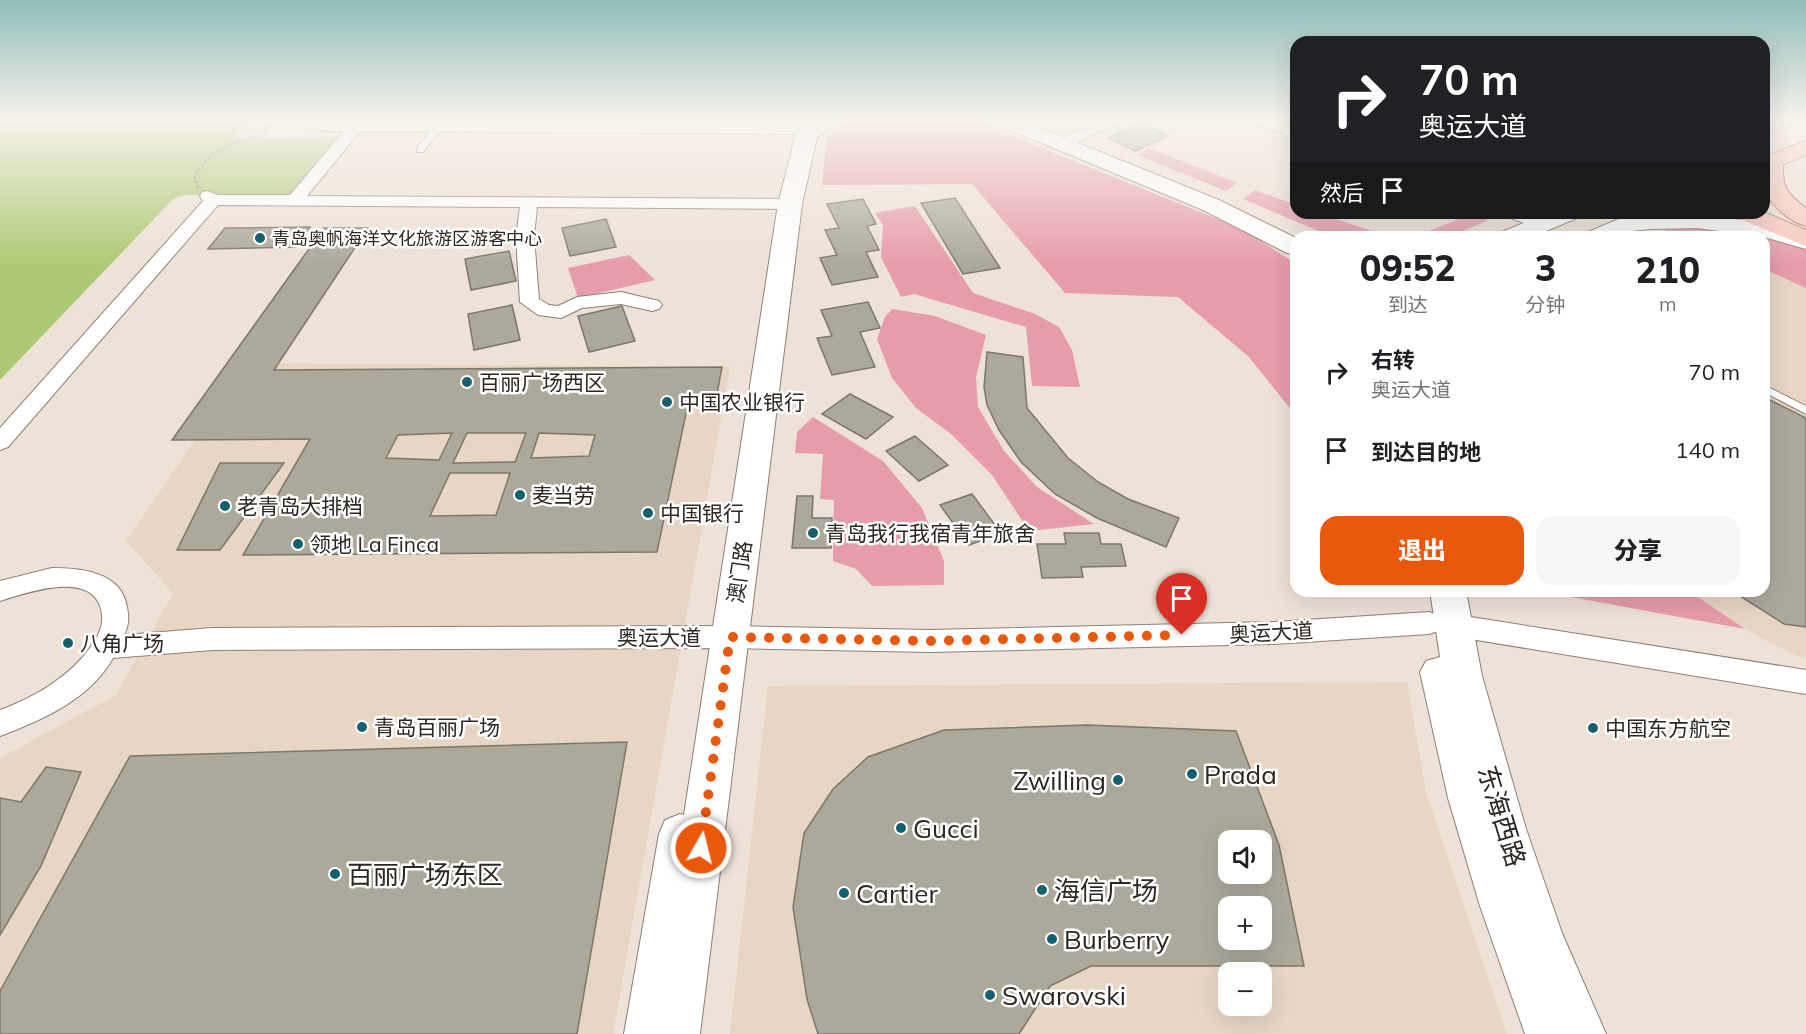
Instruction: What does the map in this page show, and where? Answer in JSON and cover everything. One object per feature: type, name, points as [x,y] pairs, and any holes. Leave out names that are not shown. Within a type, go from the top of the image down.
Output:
[{"type":"main road","name":"澳门路","points":[[675,1034],[721,637],[787,168]]},
{"type":"main road","points":[[1121,168],[1211,205],[1290,241]]},
{"type":"main road","points":[[1131,168],[1290,241]]},
{"type":"main road","points":[[1770,176],[1772,188],[1779,198],[1806,220]]},
{"type":"main road","points":[[1770,206],[1806,220]]},
{"type":"main road","points":[[1526,231],[1555,219]]},
{"type":"main road","points":[[1611,231],[1638,219]]},
{"type":"main road","points":[[1757,219],[1806,241]]},
{"type":"main road","points":[[1628,224],[1700,220],[1773,231],[1806,241]]},
{"type":"main road","name":"东海西路","points":[[1438,608],[1469,798],[1503,906],[1550,1034]]},
{"type":"main road","name":"东海西路","points":[[1438,608],[1530,906],[1581,1034]]},
{"type":"main road","name":"澳门路","points":[[649,1034],[721,637]]},
{"type":"street","points":[[294,201],[321,168]]},
{"type":"street","points":[[0,442],[211,198],[274,201],[782,204]]},
{"type":"street","points":[[529,202],[525,237],[530,302],[545,311],[561,312],[577,303],[621,298],[652,305]]},
{"type":"street","points":[[1530,219],[1543,224]]},
{"type":"street","points":[[0,591],[46,578],[76,577],[100,585],[114,600],[116,621],[106,647],[86,672],[57,696],[22,715],[0,723]]},
{"type":"street","name":"奥运大道","points":[[106,647],[212,639],[721,637],[930,641],[1274,633],[1438,608],[1806,682]]},
{"type":"lane","points":[[1770,391],[1806,410]]},
{"type":"path","points":[[198,168],[194,175],[197,187],[211,198]]},
{"type":"shaded area","points":[[0,168],[316,168],[293,195],[185,195],[173,199],[0,380]]},
{"type":"shaded area","points":[[824,168],[1092,168],[1245,230],[1290,260],[1290,408],[1249,357],[1178,297],[1065,293],[972,184],[822,185]]},
{"type":"shaded area","points":[[1170,168],[1200,168],[1237,183],[1226,191]]},
{"type":"shaded area","points":[[1255,190],[1290,203],[1290,219],[1243,199]]},
{"type":"shaded area","points":[[915,206],[973,293],[1035,314],[1059,327],[1072,350],[1080,387],[1032,386],[1026,327],[914,294],[901,297],[881,257],[883,225],[875,213]]},
{"type":"shaded area","points":[[1290,219],[1335,219],[1372,231],[1319,231]]},
{"type":"shaded area","points":[[1458,219],[1488,220],[1463,231],[1429,231]]},
{"type":"shaded area","points":[[1679,224],[1720,226],[1740,231],[1664,231]]},
{"type":"shaded area","points":[[1770,238],[1806,247],[1806,288],[1770,272]]},
{"type":"shaded area","points":[[629,255],[655,280],[578,298],[568,268]]},
{"type":"shaded area","points":[[1770,272],[1806,288],[1806,657],[1795,655],[1745,629],[1698,597],[1770,597]]},
{"type":"shaded area","points":[[892,309],[935,316],[986,335],[976,377],[978,407],[1004,451],[1037,487],[1094,524],[1029,531],[992,475],[951,434],[916,408],[892,378],[877,339],[885,317]]},
{"type":"shaded area","name":"青岛百丽广场","points":[[248,363],[730,367],[613,1034],[0,1034],[0,758],[116,695],[173,593],[126,541]]},
{"type":"shaded area","points":[[813,417],[883,461],[922,508],[944,561],[944,585],[872,586],[856,569],[833,561],[834,500],[820,499],[823,454],[795,453],[797,432]]},
{"type":"shaded area","points":[[1571,597],[1698,597],[1745,629]]},
{"type":"shaded area","points":[[1407,682],[1426,793],[1507,1034],[730,1034],[768,686]]},
{"type":"building","points":[[955,198],[1000,268],[963,274],[921,203]]},
{"type":"building","points":[[863,199],[876,224],[867,226],[879,250],[866,252],[878,277],[832,285],[820,258],[837,255],[825,230],[839,228],[827,204]]},
{"type":"building","points":[[606,219],[616,247],[570,256],[562,228]]},
{"type":"building","name":"青岛奥帆海洋文化旅游区游客中心","points":[[310,227],[295,247],[208,249],[225,228]]},
{"type":"building","name":"百丽广场西区","points":[[324,228],[368,228],[274,370],[722,367],[717,394],[690,394],[657,552],[243,555],[310,439],[172,440]],"holes":[[[452,433],[439,460],[386,458],[398,435]],[[467,433],[526,433],[515,462],[453,463]],[[539,433],[595,435],[589,456],[531,458]],[[450,473],[510,473],[496,515],[430,516]]]},
{"type":"building","points":[[509,251],[516,281],[471,290],[465,259]]},
{"type":"building","points":[[868,302],[880,328],[860,332],[875,367],[832,375],[817,338],[832,336],[821,310]]},
{"type":"building","points":[[512,305],[520,340],[474,350],[468,314]]},
{"type":"building","points":[[622,306],[635,341],[589,352],[578,316]]},
{"type":"building","points":[[987,352],[1023,357],[1027,408],[1068,458],[1098,482],[1128,499],[1179,518],[1166,547],[1097,518],[1055,494],[1021,462],[999,430],[987,405],[984,387]]},
{"type":"building","points":[[850,394],[893,417],[866,439],[822,414]]},
{"type":"building","points":[[1770,400],[1806,418],[1806,627],[1784,624],[1741,597],[1770,597]]},
{"type":"building","points":[[915,436],[948,465],[919,481],[886,451]]},
{"type":"building","name":"老青岛大排档","points":[[220,463],[284,463],[220,550],[177,550]]},
{"type":"building","points":[[972,494],[1001,533],[969,545],[940,505]]},
{"type":"building","name":"青岛我行我宿青年旅舍","points":[[797,496],[813,496],[812,518],[832,518],[831,548],[792,548]]},
{"type":"building","points":[[1064,533],[1099,533],[1101,544],[1121,544],[1126,566],[1081,567],[1083,577],[1042,578],[1037,544],[1066,544]]},
{"type":"building","name":"海信广场","points":[[1087,725],[1236,731],[1279,845],[1304,966],[1272,966],[1272,962],[1218,962],[1218,966],[1091,966],[1050,986],[1019,1034],[818,1034],[807,999],[793,907],[804,833],[833,789],[868,757],[944,730]]},
{"type":"building","name":"百丽广场东区","points":[[627,742],[577,1034],[0,1034],[0,991],[130,756]]},
{"type":"building","points":[[46,767],[81,772],[41,866],[0,935],[0,798],[21,802]]},
{"type":"place","name":"青岛奥帆海洋文化旅游区游客中心","points":[[260,238]]},
{"type":"place","name":"百丽广场西区","points":[[467,382]]},
{"type":"place","name":"中国农业银行","points":[[667,402]]},
{"type":"place","name":"麦当劳","points":[[520,495]]},
{"type":"place","name":"老青岛大排档","points":[[225,506]]},
{"type":"place","name":"中国银行","points":[[648,513]]},
{"type":"place","name":"青岛我行我宿青年旅舍","points":[[813,533]]},
{"type":"place","name":"领地 La Finca","points":[[298,544]]},
{"type":"place","name":"八角广场","points":[[68,643]]},
{"type":"place","name":"青岛百丽广场","points":[[362,727]]},
{"type":"place","name":"中国东方航空","points":[[1593,728]]},
{"type":"place","name":"Prada","points":[[1192,774]]},
{"type":"place","name":"Zwilling","points":[[1118,780]]},
{"type":"place","name":"Gucci","points":[[901,828]]},
{"type":"place","name":"百丽广场东区","points":[[335,874]]},
{"type":"place","name":"海信广场","points":[[1042,890]]},
{"type":"place","name":"Cartier","points":[[844,893]]},
{"type":"place","name":"Burberry","points":[[1052,939]]},
{"type":"place","name":"Swarovski","points":[[990,995]]},
{"type":"route","points":[[701,848],[730,637],[930,641],[1182,635]]}]
